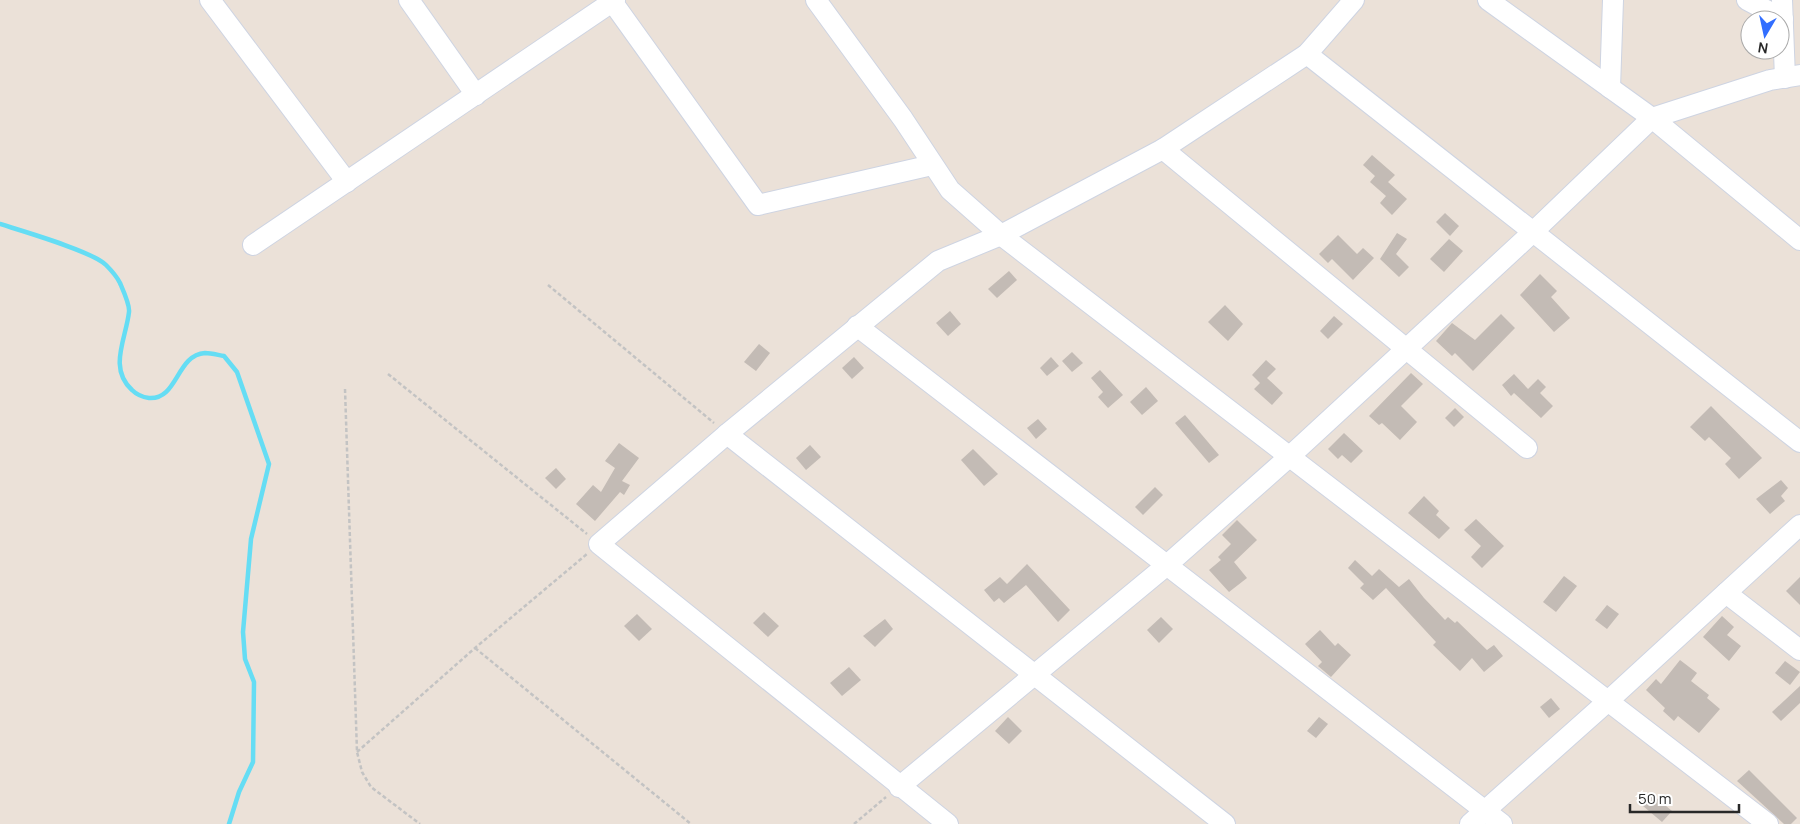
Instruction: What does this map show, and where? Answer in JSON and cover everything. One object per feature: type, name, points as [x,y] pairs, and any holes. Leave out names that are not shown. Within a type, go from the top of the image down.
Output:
[{"type":"street","points":[[210,0],[347,182]]},
{"type":"street","points":[[409,0],[476,95]]},
{"type":"street","points":[[816,0],[903,118],[950,190],[1001,235],[1768,824]]},
{"type":"street","points":[[948,824],[899,787],[599,544],[727,434],[938,261],[1001,235],[1163,149],[1307,54],[1354,0]]},
{"type":"street","points":[[1488,0],[1652,118],[1800,240]]},
{"type":"street","points":[[1610,88],[1613,0]]},
{"type":"street","points":[[899,787],[1167,565],[1289,457],[1534,232],[1652,118],[1770,80],[1792,76],[1783,9],[1747,0]]},
{"type":"street","points":[[253,245],[613,1],[758,205],[932,165]]},
{"type":"street","points":[[1307,54],[1800,442]]},
{"type":"street","points":[[1163,149],[1527,448]]},
{"type":"street","points":[[857,326],[1502,824]]},
{"type":"street","points":[[727,434],[1225,824]]},
{"type":"street","points":[[1470,824],[1607,702],[1800,525]]},
{"type":"street","points":[[1726,593],[1800,650]]},
{"type":"path","points":[[548,285],[727,434]]},
{"type":"path","points":[[357,752],[475,648],[599,544],[388,374]]},
{"type":"path","points":[[345,389],[357,752],[362,772],[371,787],[420,824]]},
{"type":"path","points":[[475,648],[692,824]]},
{"type":"path","points":[[854,824],[899,787]]},
{"type":"building","points":[[1372,155],[1395,175],[1388,182],[1407,199],[1392,215],[1380,203],[1386,196],[1370,182],[1375,176],[1363,165]]},
{"type":"building","points":[[1445,213],[1459,226],[1450,236],[1436,222]]},
{"type":"building","points":[[1397,233],[1407,239],[1396,254],[1409,267],[1399,277],[1380,259]]},
{"type":"building","points":[[1338,235],[1357,254],[1363,248],[1374,258],[1353,280],[1332,259],[1328,263],[1319,254]]},
{"type":"building","points":[[1449,239],[1463,251],[1444,272],[1430,259]]},
{"type":"building","points":[[1009,271],[1017,280],[997,298],[988,289]]},
{"type":"building","points":[[1540,274],[1557,291],[1551,297],[1570,318],[1554,332],[1520,295]]},
{"type":"building","points":[[1225,305],[1243,324],[1228,341],[1208,322]]},
{"type":"building","points":[[950,311],[961,324],[948,336],[936,323]]},
{"type":"building","points":[[1501,314],[1515,328],[1473,371],[1455,353],[1452,356],[1436,341],[1452,323],[1475,340]]},
{"type":"building","points":[[1334,316],[1343,324],[1328,339],[1320,331]]},
{"type":"building","points":[[759,344],[770,353],[756,371],[744,362]]},
{"type":"building","points":[[1072,352],[1083,363],[1072,372],[1062,361]]},
{"type":"building","points":[[854,357],[864,368],[852,379],[842,368]]},
{"type":"building","points":[[1051,357],[1059,366],[1047,376],[1040,368]]},
{"type":"building","points":[[1266,360],[1276,369],[1267,378],[1283,393],[1272,405],[1254,389],[1260,383],[1252,375]]},
{"type":"building","points":[[1100,370],[1123,395],[1108,408],[1098,397],[1103,392],[1091,378]]},
{"type":"building","points":[[1411,373],[1423,384],[1401,406],[1417,422],[1400,440],[1382,423],[1379,425],[1369,416]]},
{"type":"building","points":[[1514,374],[1528,389],[1538,379],[1546,387],[1540,393],[1553,406],[1541,418],[1514,393],[1511,396],[1502,385]]},
{"type":"building","points":[[1146,387],[1158,401],[1142,415],[1130,402]]},
{"type":"building","points":[[1711,406],[1762,458],[1739,479],[1725,464],[1731,458],[1709,437],[1705,441],[1690,427]]},
{"type":"building","points":[[1455,408],[1464,417],[1454,427],[1445,418]]},
{"type":"building","points":[[1185,415],[1219,455],[1209,463],[1175,423]]},
{"type":"building","points":[[1038,419],[1047,429],[1036,439],[1027,428]]},
{"type":"building","points":[[1344,433],[1363,451],[1351,463],[1342,455],[1338,459],[1328,449]]},
{"type":"building","points":[[619,443],[639,458],[622,481],[630,485],[624,495],[620,492],[595,521],[576,504],[593,485],[601,492],[615,468],[605,461]]},
{"type":"building","points":[[810,445],[821,457],[806,470],[796,458]]},
{"type":"building","points":[[973,449],[998,474],[984,486],[961,460]]},
{"type":"building","points":[[556,468],[566,479],[556,489],[545,478]]},
{"type":"building","points":[[1781,480],[1788,488],[1781,496],[1785,501],[1770,514],[1756,499]]},
{"type":"building","points":[[1155,487],[1163,495],[1143,515],[1135,507]]},
{"type":"building","points":[[1424,496],[1439,511],[1436,515],[1450,528],[1439,539],[1408,513]]},
{"type":"building","points":[[1476,519],[1504,546],[1482,568],[1471,557],[1481,546],[1464,530]]},
{"type":"building","points":[[1237,520],[1257,540],[1234,562],[1247,578],[1229,592],[1209,570],[1221,560],[1218,557],[1231,544],[1222,535]]},
{"type":"building","points":[[1355,560],[1372,576],[1379,569],[1399,587],[1409,579],[1445,620],[1448,617],[1455,623],[1457,621],[1487,650],[1494,645],[1503,656],[1484,672],[1472,658],[1460,671],[1433,645],[1436,642],[1386,588],[1373,600],[1360,588],[1364,584],[1348,568]]},
{"type":"building","points":[[1027,564],[1070,610],[1058,622],[1026,585],[1004,603],[999,598],[994,602],[984,590],[1000,577],[1007,584]]},
{"type":"building","points":[[1564,576],[1577,586],[1556,612],[1543,602]]},
{"type":"building","points":[[1800,577],[1800,605],[1786,591]]},
{"type":"building","points":[[1607,605],[1619,614],[1607,629],[1595,620]]},
{"type":"building","points":[[764,612],[779,626],[768,637],[753,623]]},
{"type":"building","points":[[637,614],[652,629],[639,641],[624,626]]},
{"type":"building","points":[[1722,616],[1734,627],[1727,635],[1741,646],[1729,661],[1703,637]]},
{"type":"building","points":[[1161,617],[1173,629],[1159,643],[1147,630]]},
{"type":"building","points":[[885,619],[893,629],[875,647],[863,636]]},
{"type":"building","points":[[1320,630],[1335,646],[1338,643],[1351,655],[1331,677],[1318,666],[1322,662],[1305,644]]},
{"type":"building","points":[[1680,660],[1697,673],[1691,681],[1709,695],[1707,698],[1720,709],[1699,733],[1678,716],[1674,721],[1663,711],[1665,708],[1646,690],[1656,679],[1661,684]]},
{"type":"building","points":[[1785,661],[1800,672],[1790,685],[1775,673]]},
{"type":"building","points":[[849,667],[861,680],[842,696],[830,683]]},
{"type":"building","points":[[1800,686],[1800,703],[1781,721],[1772,712]]},
{"type":"building","points":[[1551,698],[1560,709],[1549,718],[1540,707]]},
{"type":"building","points":[[1008,717],[1022,731],[1009,744],[995,731]]},
{"type":"building","points":[[1319,717],[1328,724],[1316,738],[1307,731]]},
{"type":"building","points":[[1749,770],[1797,818],[1791,824],[1784,824],[1737,781]]},
{"type":"building","points":[[1653,795],[1672,811],[1662,822],[1643,806]]},
{"type":"waterway","points":[[0,224],[87,254],[106,265],[114,274],[123,290],[129,309],[120,353],[121,372],[125,381],[138,394],[149,398],[159,397],[172,385],[188,361],[195,356],[205,353],[224,356],[237,372],[269,464],[251,539],[243,632],[245,659],[254,682],[253,762],[239,792],[229,824]]}]
